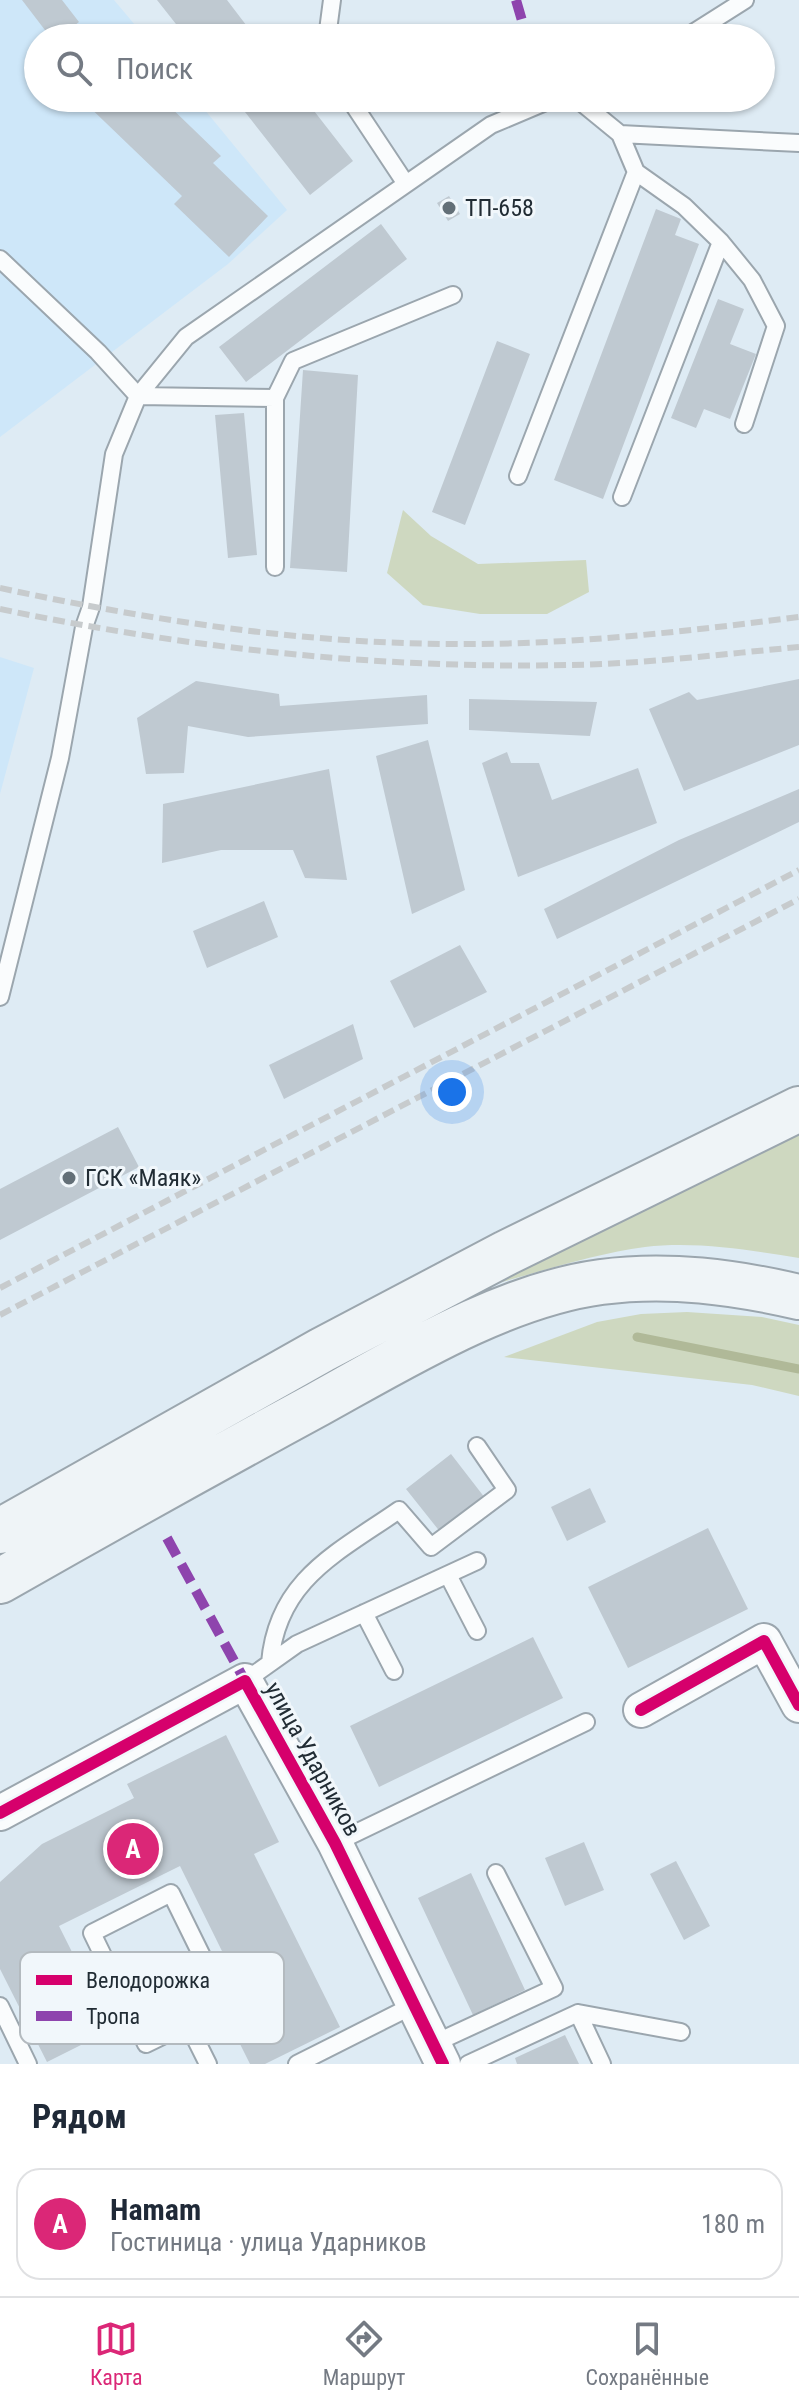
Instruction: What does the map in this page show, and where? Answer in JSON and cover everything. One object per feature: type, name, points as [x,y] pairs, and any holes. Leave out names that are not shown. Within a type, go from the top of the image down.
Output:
[{"type":"main road","points":[[0,1531],[322,1350],[506,1253],[799,1109]]},
{"type":"main road","points":[[0,1581],[382,1368],[532,1300],[599,1282],[652,1278],[711,1281],[799,1297]]},
{"type":"street","points":[[641,1710],[764,1641],[799,1705]]},
{"type":"street","name":"улица Ударников","points":[[0,1813],[258,1672],[335,1843],[440,2058]]},
{"type":"lane","points":[[329,24],[332,0]]},
{"type":"lane","points":[[707,24],[745,0]]},
{"type":"lane","points":[[358,112],[406,184]]},
{"type":"lane","points":[[0,997],[56,773],[84,627],[91,607],[114,454],[138,396],[186,337],[491,125],[522,112]]},
{"type":"lane","points":[[593,112],[620,134],[636,172],[684,206],[721,242],[752,280],[776,326],[744,424]]},
{"type":"lane","points":[[620,134],[799,143]]},
{"type":"lane","points":[[518,476],[636,172]]},
{"type":"lane","points":[[622,497],[721,242]]},
{"type":"lane","points":[[0,259],[98,352],[138,396],[275,398]]},
{"type":"lane","points":[[275,567],[275,398],[293,361],[453,295]]},
{"type":"lane","points":[[258,1672],[284,1606],[304,1577],[399,1510],[431,1547],[507,1490],[477,1446]]},
{"type":"lane","points":[[258,1672],[297,1644],[477,1561]]},
{"type":"lane","points":[[448,1575],[477,1631]]},
{"type":"lane","points":[[364,1613],[394,1671]]},
{"type":"lane","points":[[335,1843],[586,1722]]},
{"type":"lane","points":[[440,2058],[554,1988],[496,1873]]},
{"type":"lane","points":[[101,1952],[92,1933],[171,1893],[200,1952]]},
{"type":"lane","points":[[297,2064],[414,2005]]},
{"type":"lane","points":[[0,2006],[28,2064]]},
{"type":"lane","points":[[440,2058],[578,2013],[681,2032]]},
{"type":"lane","points":[[578,2013],[602,2064]]},
{"type":"lane","points":[[198,2044],[208,2064]]},
{"type":"shaded area","points":[[0,0],[114,0],[134,24],[24,24],[24,112],[206,112],[287,210],[228,264],[0,437]]},
{"type":"shaded area","points":[[0,657],[34,668],[0,794]]},
{"type":"green space","points":[[403,510],[431,536],[478,564],[586,560],[589,592],[547,614],[480,614],[423,605],[387,573]]},
{"type":"green space","points":[[799,1128],[799,1258],[742,1249],[664,1245],[588,1258],[495,1284],[552,1251]]},
{"type":"green space","points":[[687,1312],[762,1317],[799,1325],[799,1396],[752,1385],[504,1357],[597,1322],[641,1314]]},
{"type":"building","points":[[22,0],[62,0],[79,22],[76,24],[40,24]]},
{"type":"building","points":[[157,0],[227,0],[245,24],[176,24]]},
{"type":"building","points":[[95,112],[175,112],[221,156],[213,163],[268,216],[229,257],[174,204],[182,196]]},
{"type":"building","points":[[245,112],[315,112],[353,161],[310,195]]},
{"type":"building","name":"ТП-658","points":[[449,196],[460,214],[448,221],[437,203]]},
{"type":"building","points":[[656,209],[681,219],[675,235],[699,244],[603,499],[554,480]]},
{"type":"building","points":[[381,224],[407,259],[246,382],[219,347]]},
{"type":"building","points":[[718,299],[744,309],[730,344],[756,354],[730,419],[704,409],[696,428],[671,418]]},
{"type":"building","points":[[497,341],[530,354],[465,525],[432,512]]},
{"type":"building","points":[[303,370],[358,375],[347,572],[290,568]]},
{"type":"building","points":[[244,413],[257,555],[228,558],[215,415]]},
{"type":"building","points":[[799,679],[799,745],[684,791],[649,709],[689,692],[697,700]]},
{"type":"building","points":[[196,681],[279,694],[280,706],[427,695],[428,724],[248,737],[188,726],[184,773],[146,774],[137,718]]},
{"type":"building","points":[[469,699],[597,702],[590,736],[469,730]]},
{"type":"building","points":[[428,740],[465,890],[412,914],[376,756]]},
{"type":"building","points":[[507,752],[511,763],[539,763],[552,800],[638,768],[657,823],[518,877],[482,763]]},
{"type":"building","points":[[329,769],[347,880],[305,878],[293,850],[221,850],[162,863],[163,804]]},
{"type":"building","points":[[799,789],[799,822],[557,939],[544,909],[679,840]]},
{"type":"building","points":[[264,901],[278,937],[207,968],[193,931]]},
{"type":"building","points":[[460,945],[487,992],[414,1028],[390,981]]},
{"type":"building","points":[[353,1024],[363,1059],[284,1099],[269,1065]]},
{"type":"building","name":"ГСК «Маяк»","points":[[118,1127],[139,1167],[0,1240],[0,1189]]},
{"type":"building","points":[[451,1454],[485,1498],[441,1533],[406,1489]]},
{"type":"building","points":[[590,1488],[606,1522],[567,1541],[551,1507]]},
{"type":"building","points":[[708,1528],[748,1609],[628,1668],[588,1587]]},
{"type":"building","points":[[533,1637],[563,1698],[379,1787],[350,1726]]},
{"type":"building","points":[[226,1735],[279,1842],[254,1854],[340,2027],[265,2064],[250,2064],[240,2044],[284,2044],[284,1952],[222,1952],[180,1866],[59,1926],[72,1952],[20,1952],[20,2009],[0,1969],[0,1882],[42,1844],[134,1798],[127,1784]]},
{"type":"building","points":[[584,1842],[604,1890],[565,1906],[545,1858]]},
{"type":"building","points":[[676,1861],[710,1926],[684,1940],[650,1874]]},
{"type":"building","points":[[471,1873],[525,1990],[473,2015],[418,1898]]},
{"type":"building","points":[[565,2035],[579,2064],[517,2064],[515,2058]]},
{"type":"building","points":[[38,2044],[83,2044],[47,2062]]},
{"type":"waterway","points":[[637,1337],[799,1369]]},
{"type":"railway","points":[[0,588],[116,611],[232,629],[409,643],[593,639],[799,617]]},
{"type":"railway","points":[[0,609],[212,645],[425,663],[597,664],[799,647]]},
{"type":"railway","points":[[0,1288],[799,870]]},
{"type":"railway","points":[[0,1315],[799,899]]},
{"type":"marked path","points":[[516,0],[523,24]]},
{"type":"marked path","points":[[167,1538],[245,1681]]},
{"type":"cycle path","points":[[641,1710],[764,1641],[799,1705]]},
{"type":"cycle path","points":[[0,1813],[245,1681],[335,1843],[443,2064]]},
{"type":"place","name":"ТП-658","points":[[449,208]]},
{"type":"place","name":"ГСК «Маяк»","points":[[69,1178]]},
{"type":"place","name":"Hamam","points":[[133,1849]]}]
